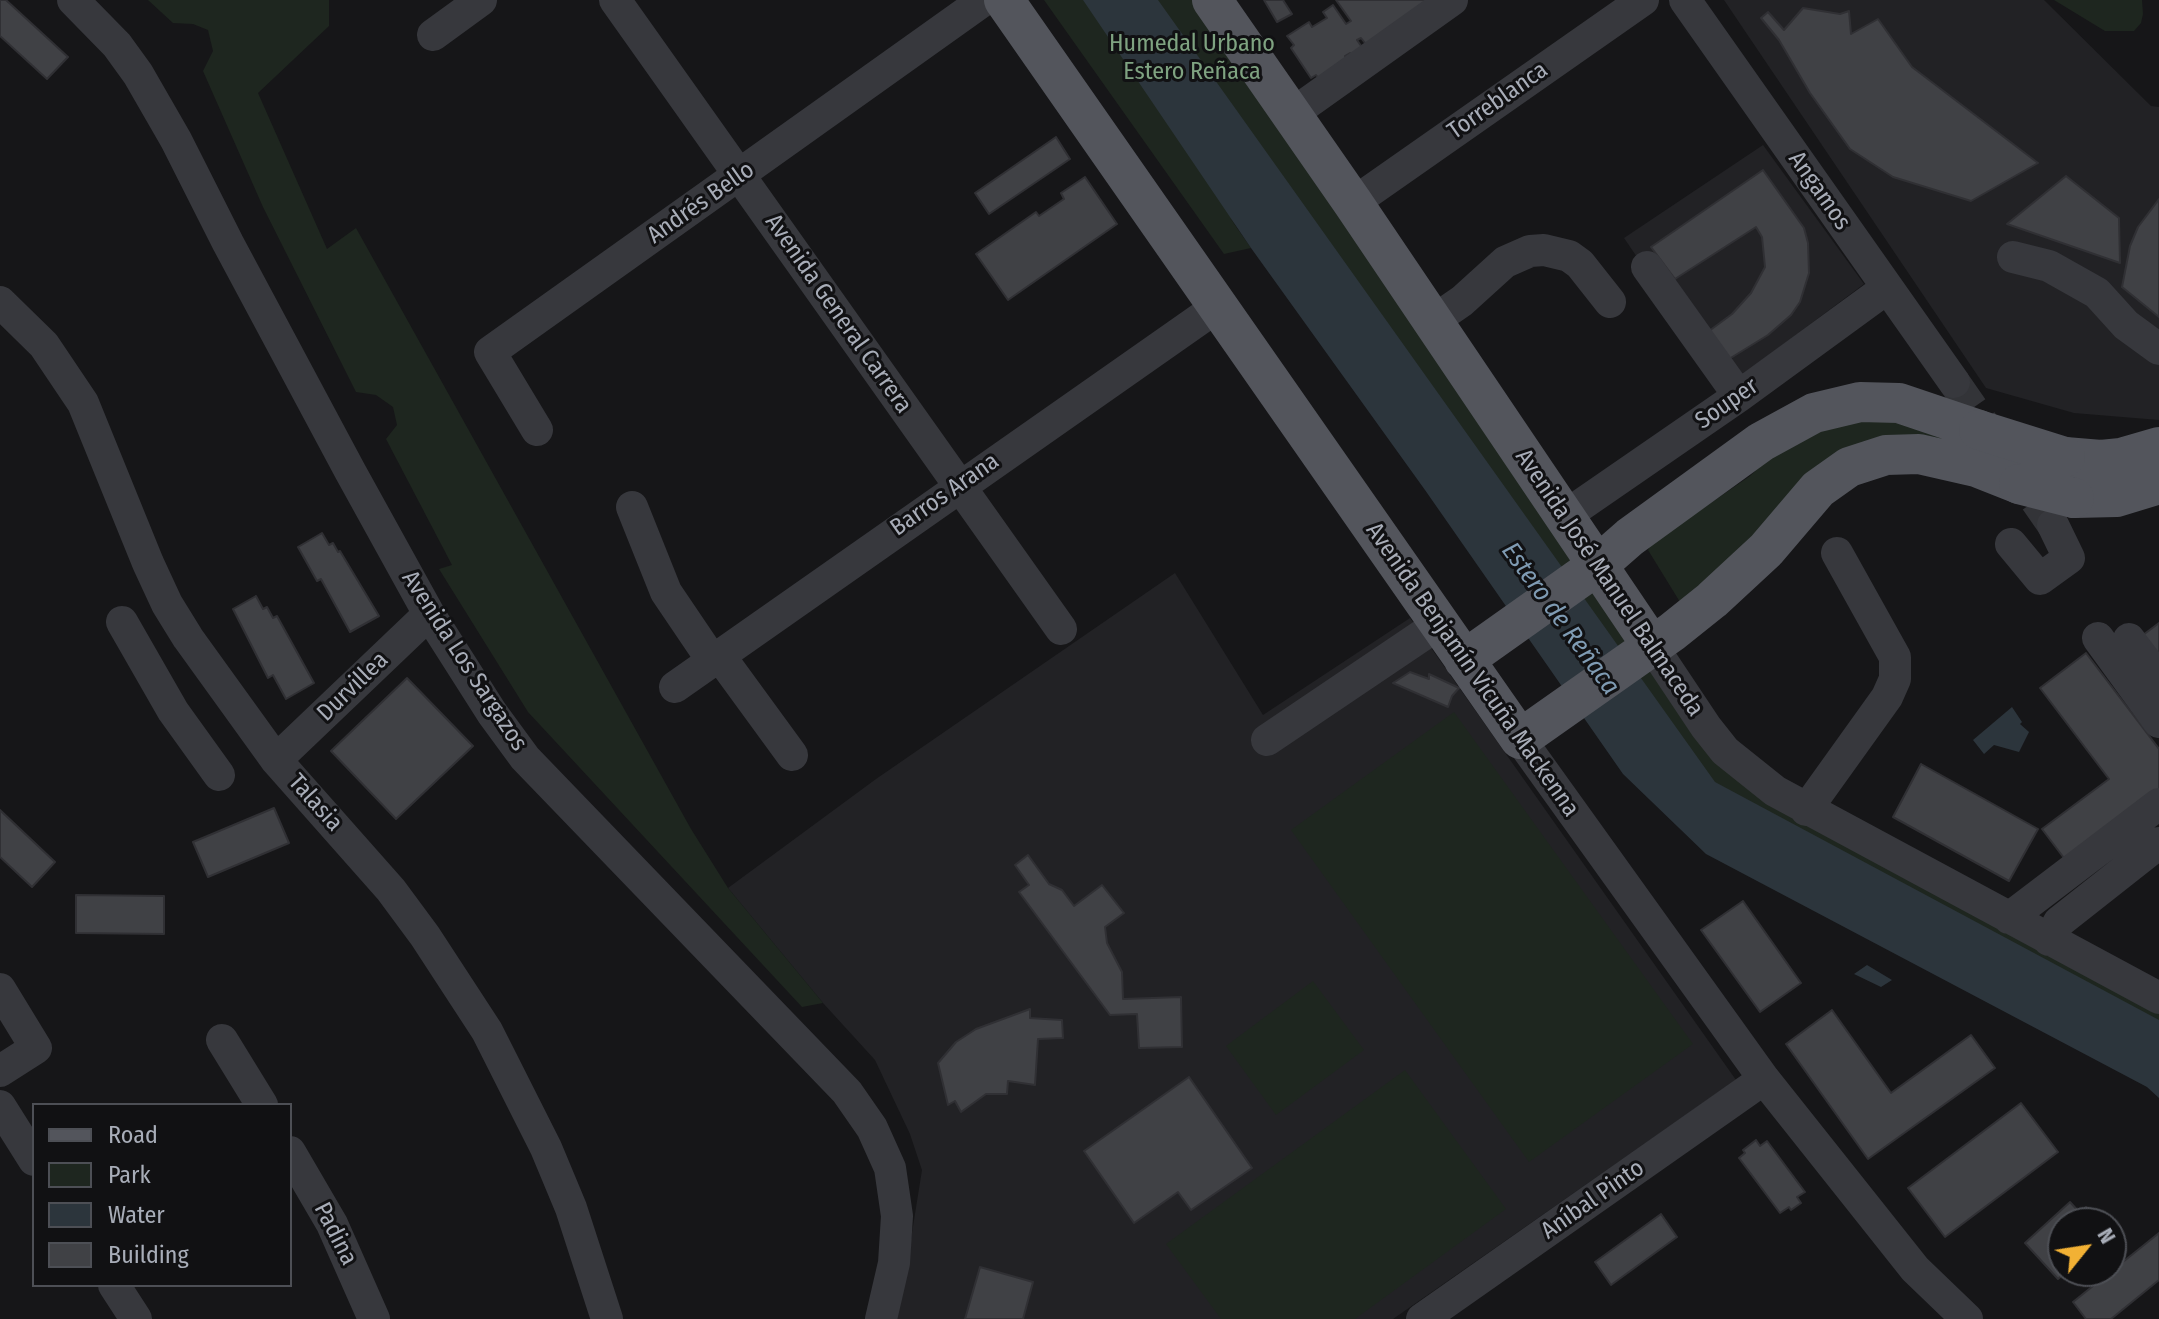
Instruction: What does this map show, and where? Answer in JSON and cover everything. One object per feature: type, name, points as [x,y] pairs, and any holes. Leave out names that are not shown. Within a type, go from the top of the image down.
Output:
[{"type":"main road","name":"Avenida Benjamín Vicuña Mackenna","points":[[1004,0],[1520,739]]},
{"type":"main road","name":"Avenida José Manuel Balmaceda","points":[[1212,0],[1565,516],[1589,571],[1643,652]]},
{"type":"main road","points":[[1464,660],[1761,442],[1814,413],[1860,402],[1899,403],[2065,457],[2092,460],[2121,458],[2159,447]]},
{"type":"main road","points":[[1520,739],[1643,652],[1731,583],[1766,550],[1818,489],[1849,467],[1886,455],[1919,454],[1976,467],[2019,484],[2064,511],[2159,484]]},
{"type":"street","name":"Avenida Los Sargazos","points":[[73,0],[109,36],[138,74],[429,614],[492,713],[525,758],[861,1109],[890,1168],[897,1216],[894,1263],[881,1319]]},
{"type":"street","points":[[433,35],[481,0]]},
{"type":"street","name":"Avenida General Carrera","points":[[615,0],[1061,629]]},
{"type":"street","name":"Andrés Bello","points":[[537,430],[490,352],[984,0]]},
{"type":"street","points":[[1292,114],[1452,0]]},
{"type":"street","name":"Torreblanca","points":[[1353,203],[1643,0]]},
{"type":"street","name":"Angamos","points":[[1685,0],[1954,382]]},
{"type":"street","points":[[1433,321],[1462,301],[1505,262],[1530,251],[1544,250],[1569,256],[1580,264],[1610,302]]},
{"type":"street","points":[[2013,257],[2049,266],[2097,293],[2126,325],[2159,349]]},
{"type":"street","points":[[1647,267],[1739,396]]},
{"type":"street","name":"Souper","points":[[1565,516],[1739,396],[1887,288]]},
{"type":"street","name":"Talasia","points":[[0,302],[44,345],[77,393],[167,604],[221,688],[276,760],[391,890],[487,1031],[551,1160],[580,1233],[607,1319]]},
{"type":"street","name":"Barros Arana","points":[[675,687],[1217,307]]},
{"type":"street","points":[[632,507],[666,592],[792,755]]},
{"type":"street","points":[[2011,544],[2040,579],[2069,558],[2064,511]]},
{"type":"street","points":[[1806,810],[1887,697],[1895,679],[1895,657],[1837,553]]},
{"type":"street","name":"Durvillea","points":[[276,760],[429,614]]},
{"type":"street","points":[[122,622],[173,711],[219,775]]},
{"type":"street","points":[[1267,740],[1439,624]]},
{"type":"street","points":[[2159,679],[2113,638],[2159,722]]},
{"type":"street","name":"Avenida José Manuel Balmaceda","points":[[1643,652],[1725,751],[1775,791],[2159,998]]},
{"type":"street","name":"Avenida Benjamín Vicuña Mackenna","points":[[1520,739],[1764,1079],[1915,1269],[1967,1319]]},
{"type":"street","points":[[2009,918],[2159,804]]},
{"type":"street","points":[[2049,940],[2059,922],[2159,843]]},
{"type":"street","points":[[0,989],[36,1048],[0,1071]]},
{"type":"street","points":[[222,1040],[261,1103]]},
{"type":"street","name":"Aníbal Pinto","points":[[1422,1319],[1764,1079]]},
{"type":"street","points":[[0,1106],[32,1157]]},
{"type":"street","name":"Padina","points":[[292,1155],[332,1224],[374,1319]]},
{"type":"street","points":[[115,1287],[136,1319]]},
{"type":"shaded area","points":[[1724,0],[2044,0],[2151,106],[2159,107],[2159,420],[2074,413],[1986,388]]},
{"type":"shaded area","points":[[1763,145],[1864,284],[1726,387],[1624,238]]},
{"type":"shaded area","points":[[1175,573],[1263,715],[1410,618],[1736,1080],[1393,1319],[894,1319],[922,1170],[910,1134],[875,1060],[823,1003],[728,888],[876,779]]},
{"type":"green space","points":[[148,0],[329,0],[329,26],[258,93],[327,249],[356,228],[691,829],[728,888],[823,1003],[802,1007],[528,712],[439,569],[452,565],[386,439],[397,425],[393,407],[376,395],[356,392],[263,207],[203,71],[213,51],[208,30],[193,24],[173,23]]},
{"type":"green space","name":"Humedal Urbano Estero Reñaca","points":[[1044,0],[1215,0],[1747,773],[2159,999],[2159,1075],[1747,866],[1230,218],[1251,248],[1224,254]]},
{"type":"green space","points":[[2054,0],[2142,0],[2143,14],[2141,23],[2134,31],[2105,31]]},
{"type":"green space","points":[[1856,420],[1899,420],[1971,442],[1918,440],[1734,560],[1680,602],[1648,550],[1651,544],[1750,476],[1779,448],[1814,429]]},
{"type":"green space","points":[[1454,712],[1693,1044],[1529,1162],[1291,830]]},
{"type":"green space","points":[[1313,981],[1364,1050],[1276,1115],[1226,1046]]},
{"type":"green space","points":[[1405,1070],[1506,1209],[1355,1319],[1221,1319],[1166,1244]]},
{"type":"water","name":"Humedal Urbano Estero Reñaca","points":[[1083,0],[1158,0],[1715,782],[2159,1020],[2159,1098],[2147,1087],[1706,854],[1623,774],[1251,248]]},
{"type":"water","points":[[2012,707],[2022,722],[2020,724],[2029,732],[2019,752],[1994,745],[1984,754],[1973,740]]},
{"type":"water","points":[[1867,965],[1892,980],[1881,987],[1854,974]]},
{"type":"building","points":[[0,0],[6,0],[68,57],[47,79],[0,36]]},
{"type":"building","points":[[1264,0],[1283,0],[1292,14],[1277,22]]},
{"type":"building","points":[[1336,0],[1436,0],[1369,48],[1361,38],[1357,40],[1366,53],[1355,61],[1350,53],[1345,56],[1351,65],[1322,83],[1316,75],[1311,78],[1291,48],[1294,45],[1287,36],[1309,22],[1312,27],[1327,18],[1323,12],[1333,5],[1346,24],[1351,21]]},
{"type":"building","points":[[1803,8],[1840,14],[1849,11],[1851,34],[1878,19],[1912,67],[2038,163],[1971,201],[1893,177],[1850,149],[1810,93],[1779,40],[1761,18],[1768,12],[1784,30]]},
{"type":"building","points":[[1056,137],[1070,159],[989,214],[975,193]]},
{"type":"building","points":[[1763,170],[1804,228],[1809,273],[1800,302],[1791,315],[1768,335],[1729,359],[1709,331],[1732,314],[1751,293],[1765,267],[1762,237],[1756,227],[1675,279],[1651,247]]},
{"type":"building","points":[[2066,176],[2119,218],[2120,263],[2007,224]]},
{"type":"building","points":[[1085,177],[1117,224],[1008,300],[976,254],[1036,212],[1039,216],[1064,199],[1061,193]]},
{"type":"building","points":[[2159,199],[2159,317],[2122,287],[2130,246],[2138,227]]},
{"type":"building","points":[[322,533],[329,545],[333,543],[340,551],[379,616],[350,632],[321,579],[317,581],[298,547]]},
{"type":"building","points":[[256,596],[263,609],[267,607],[273,618],[277,616],[314,683],[286,699],[273,675],[268,678],[233,609]]},
{"type":"building","points":[[2159,623],[2159,657],[2143,635]]},
{"type":"building","points":[[2086,653],[2159,749],[2159,798],[2070,866],[2042,829],[2109,779],[2040,688]]},
{"type":"building","points":[[1410,672],[1429,679],[1429,674],[1459,688],[1448,707],[1393,683]]},
{"type":"building","points":[[407,678],[473,746],[396,819],[331,751]]},
{"type":"building","points":[[1921,764],[2038,829],[2009,881],[1893,817]]},
{"type":"building","points":[[274,808],[289,843],[208,877],[193,842]]},
{"type":"building","points":[[0,810],[55,862],[32,887],[0,857]]},
{"type":"building","points":[[1028,855],[1049,884],[1062,890],[1074,906],[1102,885],[1124,913],[1105,927],[1107,943],[1122,972],[1123,999],[1181,997],[1182,1047],[1139,1048],[1137,1014],[1110,1015],[1019,892],[1029,885],[1015,865]]},
{"type":"building","points":[[76,895],[164,896],[164,934],[76,933]]},
{"type":"building","points":[[1743,901],[1801,983],[1760,1012],[1701,930]]},
{"type":"building","points":[[1030,1009],[1030,1018],[1062,1020],[1063,1038],[1038,1039],[1035,1085],[1008,1081],[1007,1094],[986,1094],[961,1112],[955,1101],[948,1105],[938,1063],[956,1042],[976,1029]]},
{"type":"building","points":[[1832,1010],[1891,1093],[1971,1035],[1995,1068],[1868,1159],[1786,1044]]},
{"type":"building","points":[[1189,1077],[1252,1168],[1191,1210],[1178,1192],[1134,1223],[1084,1151]]},
{"type":"building","points":[[2021,1103],[2058,1152],[1945,1237],[1908,1188]]},
{"type":"building","points":[[1756,1140],[1760,1146],[1767,1141],[1805,1192],[1797,1197],[1801,1203],[1791,1210],[1789,1207],[1780,1213],[1739,1158],[1745,1153],[1743,1150]]},
{"type":"building","points":[[1661,1214],[1677,1237],[1611,1285],[1595,1262]]},
{"type":"building","points":[[2047,1223],[2047,1267],[2025,1243]]},
{"type":"building","points":[[2159,1233],[2159,1280],[2111,1319],[2086,1319],[2073,1302],[2092,1287],[2127,1287],[2127,1259]]},
{"type":"building","points":[[980,1267],[1033,1282],[1023,1319],[965,1319]]},
{"type":"tunnel","points":[[1954,382],[2053,525]]},
{"type":"water label","name":"Estero de Reñaca","points":[[1560,619]]}]
